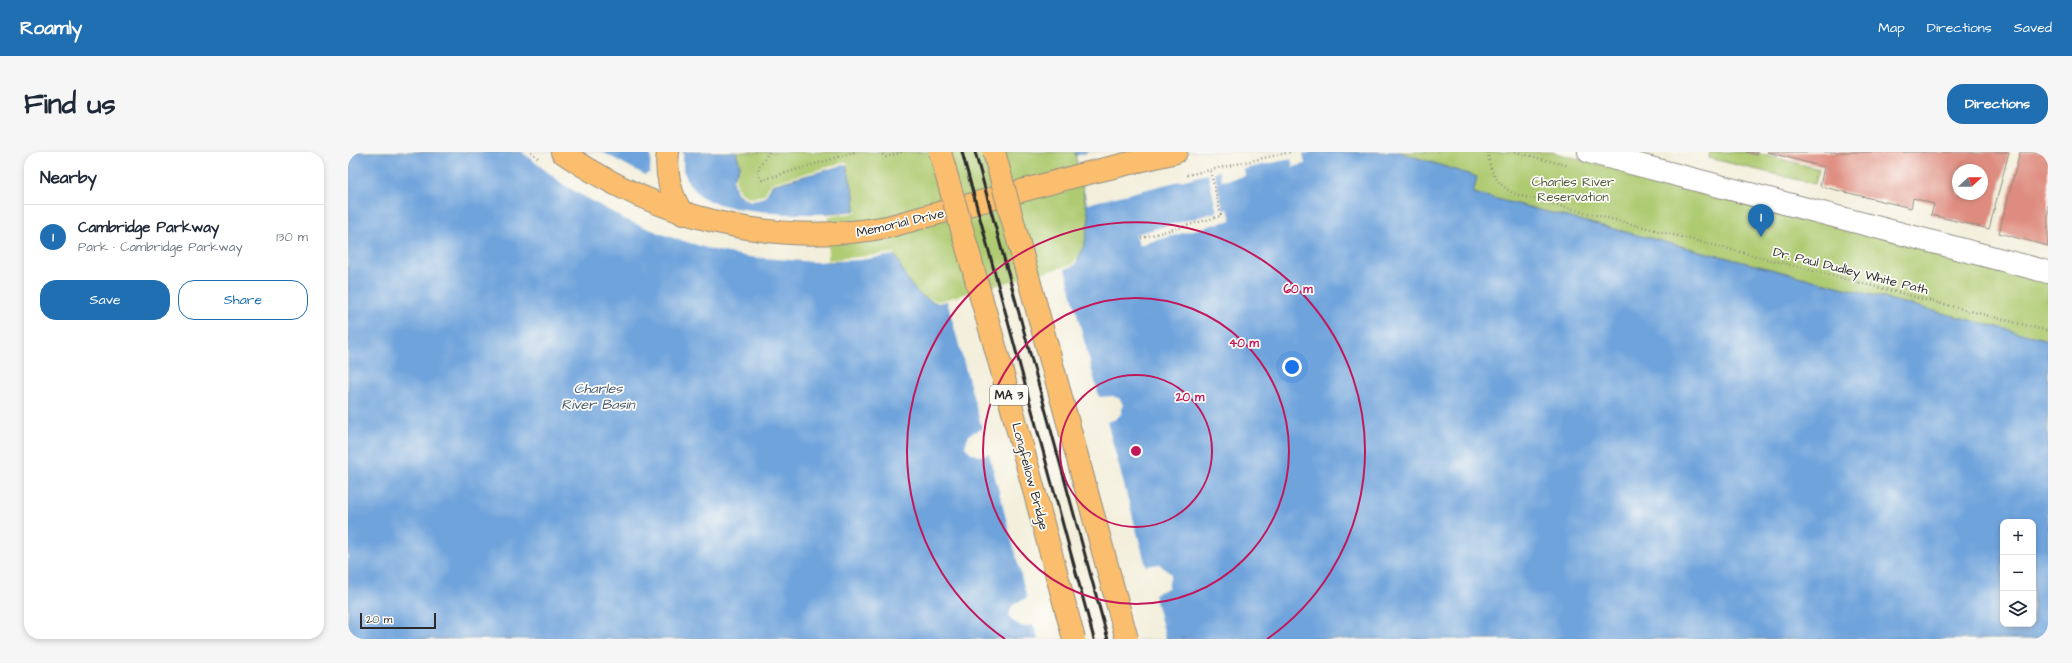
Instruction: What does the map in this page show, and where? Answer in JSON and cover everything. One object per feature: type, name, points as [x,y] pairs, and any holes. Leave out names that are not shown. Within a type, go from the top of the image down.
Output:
[{"type":"main road","name":"Memorial Drive","points":[[562,152],[619,187],[683,214],[726,225],[788,233],[844,233],[887,227],[1080,175],[1176,152]]},
{"type":"main road","points":[[668,152],[669,182],[677,205],[683,214]]},
{"type":"main road","name":"Longfellow Bridge","points":[[940,152],[1000,364],[1074,639]]},
{"type":"main road","points":[[994,152],[1127,639]]},
{"type":"street","points":[[1589,152],[2048,272]]},
{"type":"path","points":[[769,152],[759,167],[758,175],[762,180],[855,152]]},
{"type":"path","points":[[879,152],[886,157],[902,152]]},
{"type":"path","points":[[1140,238],[1221,216],[1210,170],[1291,152]]},
{"type":"path","name":"Dr. Paul Dudley White Path","points":[[1488,152],[1490,165],[1496,180],[1503,187],[1518,195],[2048,331]]},
{"type":"green space","points":[[736,152],[1075,152],[1089,218],[1085,243],[1077,262],[1072,267],[938,303],[929,300],[916,291],[907,279],[894,255],[826,262],[826,214],[855,211],[854,195],[846,164],[765,197],[750,201],[737,193],[733,179],[740,166]]},
{"type":"green space","name":"Charles River Reservation","points":[[1399,152],[1551,152],[2048,280],[2048,340],[1473,193],[1477,177]]},
{"type":"green space","points":[[1710,152],[1753,152],[1819,169],[1815,184],[1709,158]]},
{"type":"water","name":"Charles River Basin","points":[[348,152],[736,152],[740,166],[733,179],[737,193],[750,201],[765,197],[772,185],[846,164],[854,195],[855,211],[826,214],[826,262],[895,255],[911,285],[916,291],[929,300],[938,303],[1072,267],[1077,262],[1085,243],[1089,218],[1075,152],[1399,152],[1477,177],[1473,193],[2048,340],[2048,639],[348,639]]},
{"type":"pier","points":[[522,152],[602,152],[645,175],[650,172],[651,152],[683,152],[683,170],[689,184],[700,196],[714,203],[735,208],[783,214],[826,214],[857,211],[855,213],[828,216],[828,260],[894,253],[895,255],[860,260],[815,262],[750,257],[713,250],[667,236],[624,219],[564,185]]},
{"type":"pier","points":[[1090,152],[1312,152],[1303,154],[1305,164],[1293,167],[1291,159],[1244,169],[1245,176],[1222,181],[1219,171],[1214,172],[1223,210],[1228,209],[1231,220],[1139,245],[1136,234],[1217,212],[1208,174],[1087,204],[1076,156]]},
{"type":"pier","points":[[846,162],[848,164],[772,184],[765,197],[750,201],[737,193],[733,179],[742,166],[735,179],[739,192],[751,198],[764,195],[771,183]]},
{"type":"pier","points":[[1078,253],[1077,262],[1072,267],[1065,269],[1099,397],[1113,396],[1120,399],[1123,405],[1121,414],[1116,419],[1107,422],[1146,566],[1159,564],[1171,574],[1168,588],[1154,594],[1166,639],[1038,639],[1034,625],[1023,627],[1011,620],[1009,615],[1011,608],[1015,603],[1027,598],[989,454],[979,456],[972,454],[965,447],[970,434],[982,429],[947,301],[938,303],[927,298],[938,301],[947,299],[1071,265],[1076,261]]},
{"type":"building","points":[[1746,152],[1757,152],[1757,155]]},
{"type":"building","points":[[1767,152],[2009,152],[1989,229],[1931,215],[1934,204],[1913,198],[1911,208],[1820,186],[1824,167]]},
{"type":"building","points":[[2020,152],[2048,152],[2048,246],[1999,233]]},
{"type":"railway","points":[[962,152],[1094,639]]},
{"type":"railway","points":[[975,152],[1108,639]]},
{"type":"place","name":"Cambridge Parkway","points":[[1761,237]]}]
